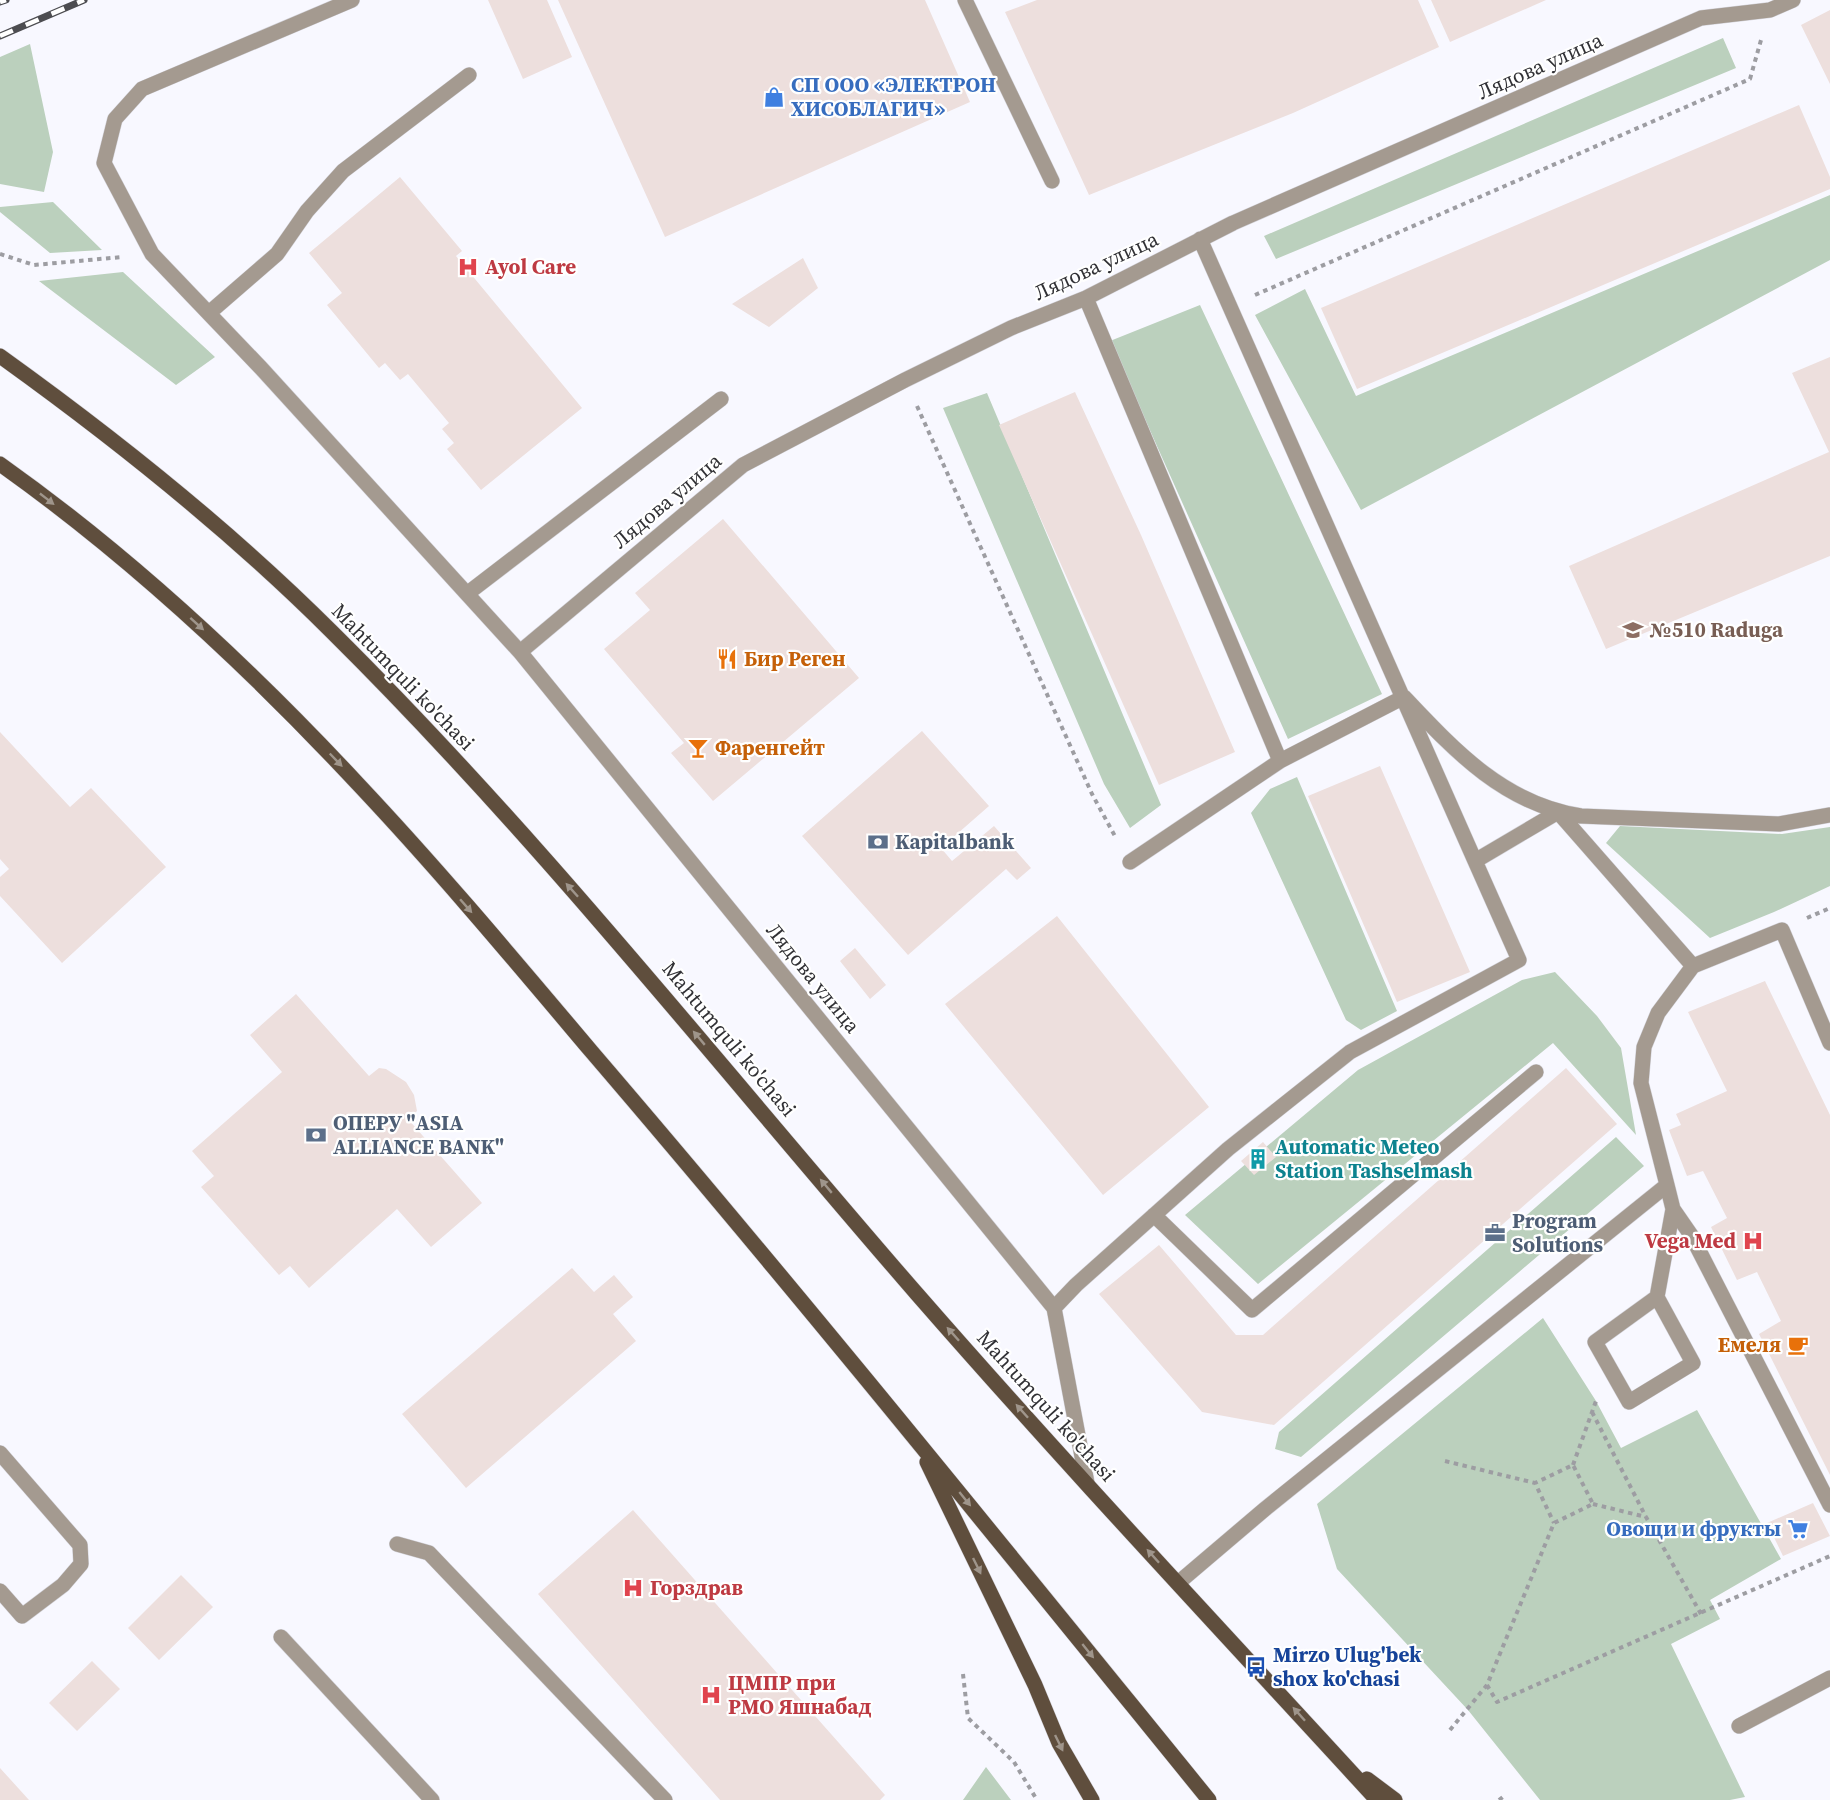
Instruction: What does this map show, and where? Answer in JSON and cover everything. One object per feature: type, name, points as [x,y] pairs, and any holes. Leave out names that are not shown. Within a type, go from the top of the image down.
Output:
[{"type":"main road","name":"Mahtumquli ko'chasi","points":[[0,356],[71,407],[247,551],[330,630],[406,708],[481,788],[628,953],[918,1295],[1377,1800]]},
{"type":"main road","points":[[0,464],[118,554],[199,625],[361,786],[621,1086],[915,1438],[1209,1800]]},
{"type":"main road","points":[[915,1438],[1035,1684],[1059,1743],[1092,1800]]},
{"type":"main road","points":[[1338,1758],[1395,1800]]},
{"type":"lane","points":[[352,0],[142,89],[115,118],[104,163],[152,254],[468,593],[520,652]]},
{"type":"lane","points":[[965,0],[1052,181]]},
{"type":"lane","name":"Лядова улица","points":[[1087,1483],[1054,1308],[520,652],[743,465],[905,380],[1011,328],[1086,298],[1200,239],[1701,18],[1770,10],[1793,0]]},
{"type":"lane","points":[[209,313],[277,254],[307,211],[343,171],[469,75]]},
{"type":"lane","points":[[1054,1308],[1076,1285],[1228,1149],[1350,1052],[1519,960],[1200,239]]},
{"type":"lane","points":[[1086,298],[1280,760]]},
{"type":"lane","points":[[468,593],[721,399]]},
{"type":"lane","points":[[1130,862],[1280,760],[1404,697]]},
{"type":"lane","points":[[1404,697],[1457,753],[1504,788],[1558,812],[1581,816],[1779,824],[1830,815]]},
{"type":"lane","points":[[1475,861],[1558,812]]},
{"type":"lane","points":[[1558,812],[1693,966]]},
{"type":"lane","points":[[1830,1043],[1782,930],[1693,966],[1658,1013],[1644,1047],[1641,1083],[1673,1209],[1691,1234],[1830,1505]]},
{"type":"lane","points":[[1154,1215],[1252,1310],[1536,1072]]},
{"type":"lane","points":[[1178,1583],[1265,1509],[1667,1185]]},
{"type":"lane","points":[[1657,1297],[1595,1342],[1629,1402],[1693,1364],[1657,1297],[1673,1209]]},
{"type":"lane","points":[[0,1453],[80,1545],[81,1564],[63,1585],[22,1616],[0,1591]]},
{"type":"lane","points":[[397,1544],[429,1553],[665,1800]]},
{"type":"lane","points":[[281,1637],[432,1800]]},
{"type":"lane","points":[[1739,1726],[1830,1678]]},
{"type":"path","points":[[1230,307],[1750,79],[1770,10]]},
{"type":"path","points":[[0,254],[34,265],[152,254]]},
{"type":"path","points":[[905,380],[1092,794],[1130,862]]},
{"type":"path","points":[[1445,1461],[1535,1483],[1573,1465],[1596,1401]]},
{"type":"path","points":[[1592,1412],[1646,1517],[1701,1614]]},
{"type":"path","points":[[1573,1465],[1593,1504]]},
{"type":"path","points":[[1535,1483],[1554,1523]]},
{"type":"path","points":[[1450,1730],[1487,1685],[1554,1523],[1593,1504],[1646,1517]]},
{"type":"path","points":[[1487,1685],[1497,1702],[1830,1556]]},
{"type":"path","points":[[963,1674],[968,1718],[1014,1762],[1037,1800]]},
{"type":"path","points":[[1499,1800],[1504,1796]]},
{"type":"green space","points":[[1723,38],[1736,68],[1276,259],[1264,236]]},
{"type":"green space","points":[[30,44],[53,152],[44,192],[0,184],[0,57]]},
{"type":"green space","points":[[1830,195],[1830,260],[1361,510],[1255,315],[1305,289],[1356,396]]},
{"type":"green space","points":[[53,202],[102,250],[50,253],[0,212],[0,207]]},
{"type":"green space","points":[[123,272],[215,357],[176,385],[39,281]]},
{"type":"green space","points":[[1200,305],[1382,694],[1288,739],[1110,341]]},
{"type":"green space","points":[[987,393],[1161,805],[1130,828],[1104,784],[943,408]]},
{"type":"green space","points":[[1297,777],[1397,1011],[1361,1030],[1346,1020],[1251,813],[1270,789]]},
{"type":"green space","points":[[1620,826],[1782,834],[1830,827],[1830,886],[1710,938],[1606,843]]},
{"type":"green space","points":[[1555,972],[1597,1016],[1621,1048],[1636,1135],[1553,1043],[1258,1284],[1185,1215],[1358,1070],[1522,980]]},
{"type":"green space","points":[[1616,1137],[1644,1166],[1301,1457],[1275,1449],[1279,1432]]},
{"type":"green space","points":[[1543,1318],[1596,1401],[1621,1448],[1697,1410],[1781,1559],[1710,1600],[1720,1619],[1671,1644],[1745,1797],[1730,1800],[1540,1800],[1468,1710],[1337,1569],[1317,1504]]},
{"type":"green space","points":[[986,1767],[1011,1800],[963,1800]]},
{"type":"building","points":[[488,0],[547,0],[572,57],[523,79]]},
{"type":"building","points":[[558,0],[925,0],[970,102],[665,237]]},
{"type":"building","points":[[1037,0],[1418,0],[1439,47],[1293,113],[1089,195],[1005,12]]},
{"type":"building","points":[[1431,0],[1546,0],[1450,42]]},
{"type":"building","points":[[1830,10],[1830,84],[1801,25]]},
{"type":"building","points":[[1799,105],[1830,177],[1830,189],[1357,389],[1321,308]]},
{"type":"building","points":[[400,177],[462,251],[456,256],[582,408],[481,490],[447,449],[454,443],[442,429],[449,423],[408,374],[400,380],[385,363],[379,368],[327,305],[342,293],[309,253]]},
{"type":"building","points":[[803,258],[818,288],[769,327],[732,304]]},
{"type":"building","points":[[1830,357],[1830,556],[1606,649],[1569,566],[1829,452],[1792,373]]},
{"type":"building","points":[[1075,392],[1141,535],[1235,752],[1159,785],[999,425]]},
{"type":"building","points":[[723,519],[859,678],[713,801],[671,753],[684,743],[604,649],[650,610],[635,593]]},
{"type":"building","name":"Kapitalbank","points":[[922,731],[989,806],[941,848],[952,861],[994,826],[1031,868],[1017,880],[1006,869],[908,955],[802,836]]},
{"type":"building","points":[[0,732],[70,807],[91,788],[166,867],[62,963],[0,896],[0,877],[9,869],[0,859]]},
{"type":"building","points":[[1380,766],[1470,972],[1397,1002],[1308,796]]},
{"type":"building","points":[[1057,916],[1209,1107],[1103,1195],[945,1004]]},
{"type":"building","points":[[855,948],[886,985],[870,999],[840,961]]},
{"type":"building","points":[[1765,981],[1830,1115],[1830,1475],[1759,1334],[1781,1321],[1757,1272],[1737,1280],[1711,1227],[1727,1218],[1703,1171],[1687,1176],[1669,1130],[1681,1125],[1676,1114],[1727,1091],[1688,1012]]},
{"type":"building","name":"ОПЕРУ \"ASIA ALLIANCE BANK\"","points":[[296,994],[369,1076],[379,1068],[386,1069],[406,1082],[414,1095],[417,1111],[408,1119],[482,1203],[431,1247],[397,1209],[309,1288],[290,1266],[279,1275],[201,1187],[214,1176],[192,1151],[282,1072],[250,1035]]},
{"type":"building","points":[[1566,1068],[1617,1124],[1274,1425],[1202,1412],[1099,1294],[1159,1245],[1236,1335],[1263,1335]]},
{"type":"building","name":"Automatic Meteo Station Tashselmash","points":[[1263,1142],[1276,1157],[1254,1175],[1241,1161]]},
{"type":"building","points":[[572,1268],[594,1292],[614,1275],[633,1297],[613,1314],[636,1341],[466,1488],[402,1414]]},
{"type":"building","name":"Овощи и фрукты","points":[[1813,1503],[1830,1536],[1783,1556],[1767,1523]]},
{"type":"building","name":"ЦМПР при РМО Яшнабад","points":[[633,1510],[885,1795],[880,1800],[720,1800],[538,1594]]},
{"type":"building","points":[[181,1575],[213,1607],[159,1660],[128,1628]]},
{"type":"building","points":[[92,1661],[120,1689],[77,1731],[49,1703]]},
{"type":"building","points":[[0,1768],[29,1800],[0,1800]]},
{"type":"railway","points":[[0,2],[6,0]]},
{"type":"railway","points":[[0,36],[84,0]]},
{"type":"place","name":"СП ООО «ЭЛЕКТРОН ХИСОБЛАГИЧ»","points":[[774,97]]},
{"type":"place","name":"Ayol Care","points":[[468,267]]},
{"type":"place","name":"№510 Raduga","points":[[1633,630]]},
{"type":"place","name":"Бир Реген","points":[[727,659]]},
{"type":"place","name":"Фаренгейт","points":[[698,748]]},
{"type":"place","name":"Kapitalbank","points":[[878,842]]},
{"type":"place","name":"ОПЕРУ \"ASIA ALLIANCE BANK\"","points":[[316,1135]]},
{"type":"place","name":"Automatic Meteo Station Tashselmash","points":[[1258,1159]]},
{"type":"place","name":"Program Solutions","points":[[1495,1233]]},
{"type":"place","name":"Vega Med","points":[[1753,1241]]},
{"type":"place","name":"Емеля","points":[[1798,1345]]},
{"type":"place","name":"Овощи и фрукты","points":[[1798,1529]]},
{"type":"place","name":"Горздрав","points":[[633,1588]]},
{"type":"place","name":"Mirzo Ulug'bek shox ko'chasi","points":[[1256,1667]]},
{"type":"place","name":"ЦМПР при РМО Яшнабад","points":[[711,1695]]}]
